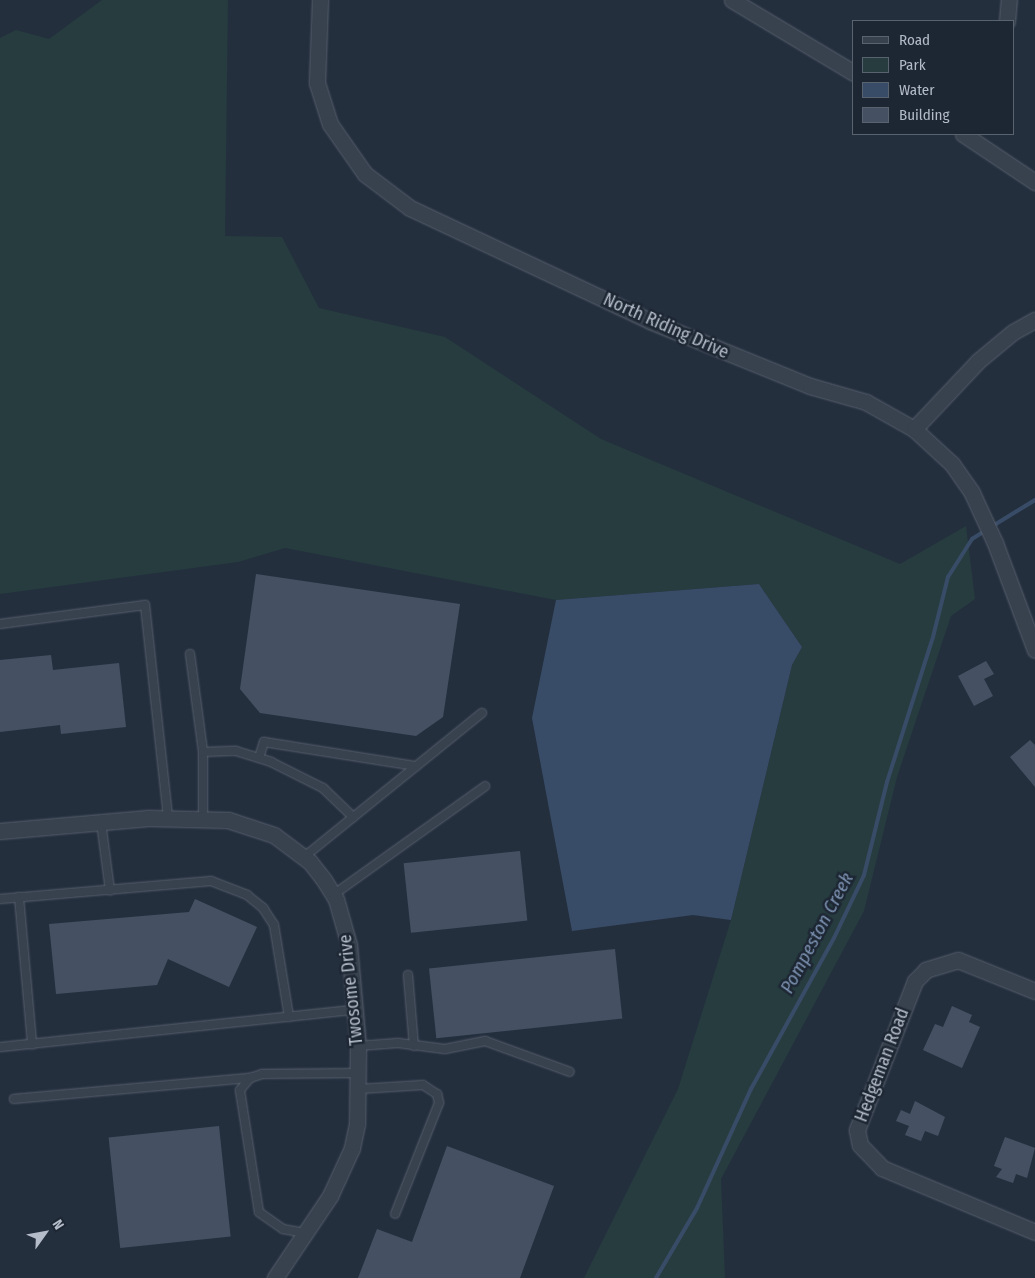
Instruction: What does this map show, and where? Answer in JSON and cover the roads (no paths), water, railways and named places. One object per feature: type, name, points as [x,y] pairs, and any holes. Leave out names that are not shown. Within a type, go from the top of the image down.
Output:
[{"type":"street","name":"North Riding Drive","points":[[320,0],[317,83],[330,124],[349,157],[387,193],[410,208],[650,321],[810,386],[866,402],[914,429],[952,464],[972,493],[995,543],[1034,646]]},
{"type":"street","points":[[732,0],[852,72]]},
{"type":"street","points":[[1007,20],[1009,0]]},
{"type":"street","points":[[967,135],[981,138],[1035,182]]},
{"type":"street","points":[[914,429],[978,361],[1013,332],[1035,320]]},
{"type":"street","name":"Twosome Drive","points":[[0,831],[168,817],[203,816],[259,829],[304,857],[333,895],[348,945],[358,1046],[359,1089],[352,1148],[334,1188],[275,1278]]},
{"type":"street","name":"Hedgeman Road","points":[[1035,991],[958,960],[926,970],[915,981],[857,1130],[860,1145],[882,1168],[1035,1232]]},
{"type":"lane","points":[[0,624],[144,605],[168,817]]},
{"type":"lane","points":[[190,654],[203,752],[203,816]]},
{"type":"lane","points":[[304,857],[482,713]]},
{"type":"lane","points":[[259,758],[264,742],[416,766]]},
{"type":"lane","points":[[203,752],[236,751],[259,758],[323,788],[353,817]]},
{"type":"lane","points":[[333,895],[485,786]]},
{"type":"lane","points":[[101,822],[110,890]]},
{"type":"lane","points":[[0,899],[211,881],[247,894],[263,908],[274,925],[289,1017]]},
{"type":"lane","points":[[19,897],[32,1044]]},
{"type":"lane","points":[[408,975],[414,1046]]},
{"type":"lane","points":[[0,1048],[355,1010]]},
{"type":"lane","points":[[358,1046],[398,1043],[445,1049],[485,1041],[570,1072]]},
{"type":"lane","points":[[14,1099],[250,1078],[262,1074],[359,1073]]},
{"type":"lane","points":[[250,1078],[240,1090],[259,1212],[283,1228],[306,1233]]},
{"type":"lane","points":[[359,1089],[423,1085],[437,1094],[439,1103],[395,1214]]},
{"type":"water","points":[[759,584],[802,647],[792,665],[731,920],[693,915],[572,931],[532,718],[556,600]]},
{"type":"waterway","name":"Pompeston Creek","points":[[991,527],[1035,500]]},
{"type":"waterway","name":"Pompeston Creek","points":[[656,1278],[697,1208],[751,1089],[834,938],[864,875],[887,782],[933,637],[948,577],[972,539],[985,531]]}]
